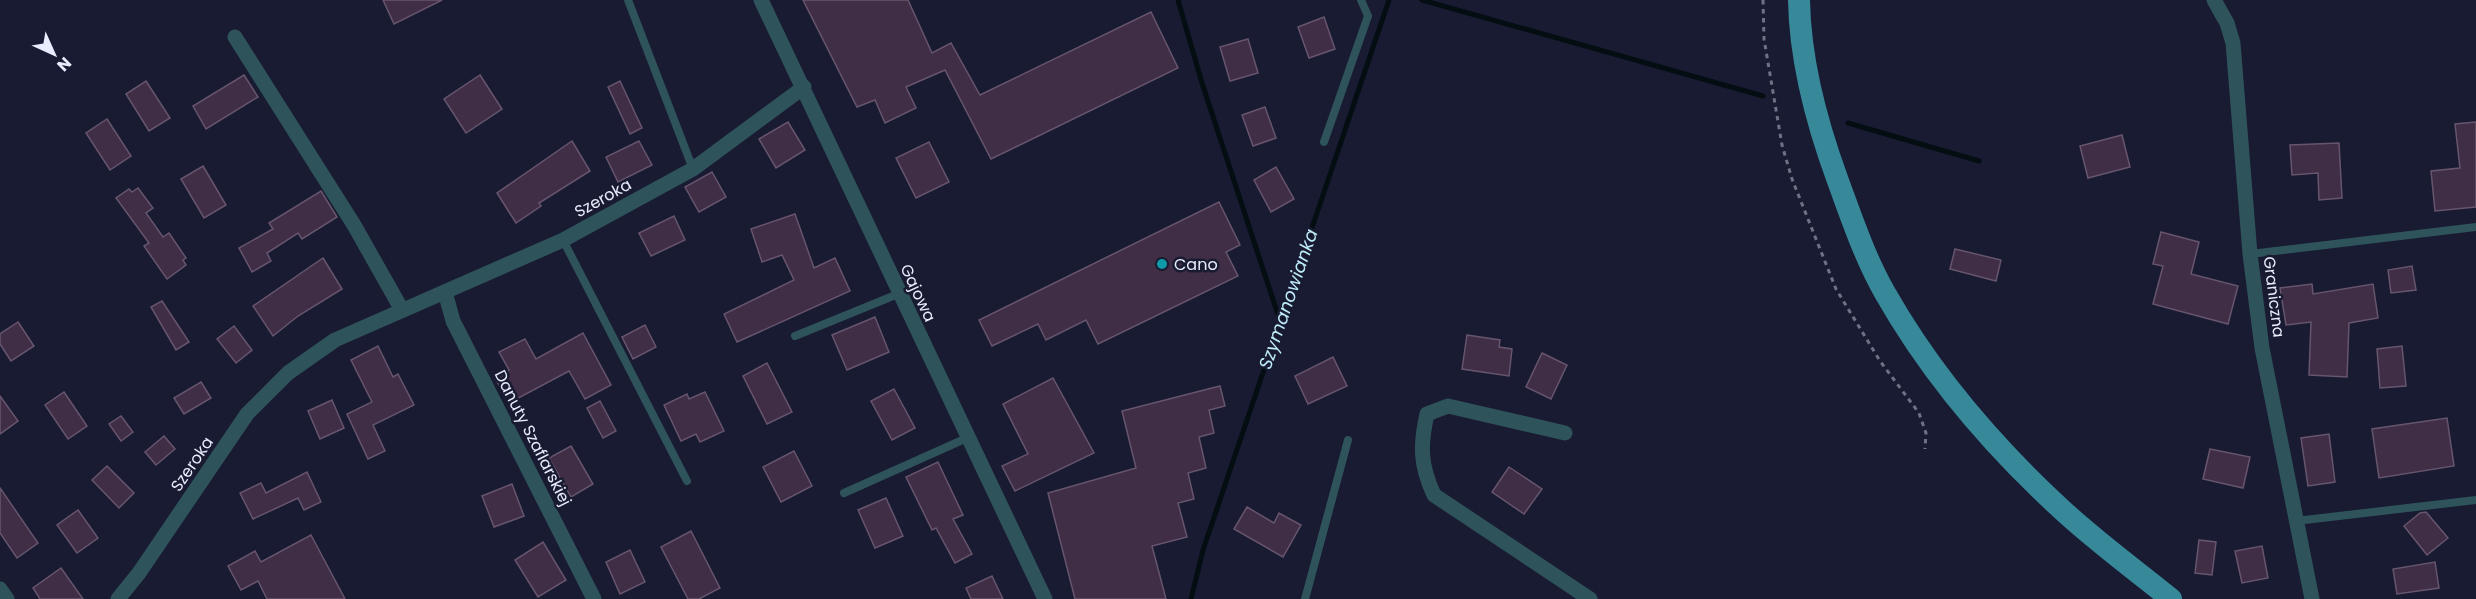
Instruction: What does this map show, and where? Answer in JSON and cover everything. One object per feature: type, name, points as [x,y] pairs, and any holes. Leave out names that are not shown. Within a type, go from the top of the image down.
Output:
[{"type":"main road","points":[[1799,0],[1809,82],[1824,144],[1859,238],[1885,293],[1934,368],[1969,414],[2011,461],[2061,509],[2171,599]]},
{"type":"street","name":"Gajowa","points":[[761,0],[804,87],[898,294],[1045,599]]},
{"type":"street","name":"Graniczna","points":[[2214,0],[2227,23],[2233,43],[2250,254],[2262,348],[2312,599]]},
{"type":"street","points":[[235,37],[354,225],[402,310]]},
{"type":"street","name":"Szeroka","points":[[118,599],[140,573],[247,414],[288,373],[335,340],[563,240],[693,169],[804,87]]},
{"type":"street","name":"Danuty Szaflarskiej","points":[[445,292],[453,321],[594,599]]},
{"type":"street","points":[[1565,433],[1448,406],[1427,414],[1422,436],[1423,471],[1434,495],[1590,599]]},
{"type":"street","points":[[0,589],[7,599]]},
{"type":"lane","points":[[628,0],[693,169]]},
{"type":"lane","points":[[1324,142],[1368,16],[1361,0]]},
{"type":"lane","points":[[2250,254],[2476,226]]},
{"type":"lane","points":[[563,240],[687,481]]},
{"type":"lane","points":[[795,336],[898,294]]},
{"type":"lane","points":[[844,493],[967,438]]},
{"type":"lane","points":[[1305,599],[1348,441]]},
{"type":"lane","points":[[2296,520],[2476,500]]},
{"type":"path","points":[[1763,0],[1764,39],[1782,145],[1792,179],[1836,289],[1880,361],[1919,413],[1926,433],[1925,449]]},
{"type":"building","points":[[383,0],[442,0],[394,24]]},
{"type":"building","points":[[803,0],[908,0],[932,53],[951,43],[980,95],[1151,12],[1178,68],[991,159],[945,70],[906,87],[916,108],[885,123],[875,100],[857,107]]},
{"type":"building","points":[[1324,17],[1335,49],[1309,58],[1298,27]]},
{"type":"building","points":[[1248,39],[1258,73],[1230,81],[1220,47]]},
{"type":"building","points":[[244,75],[258,97],[206,129],[193,106]]},
{"type":"building","points":[[480,75],[502,109],[466,133],[444,99]]},
{"type":"building","points":[[146,81],[170,118],[149,131],[126,94]]},
{"type":"building","points":[[620,81],[642,128],[630,134],[608,87]]},
{"type":"building","points":[[1265,107],[1276,138],[1253,146],[1242,115]]},
{"type":"building","points":[[107,119],[131,156],[110,170],[86,133]]},
{"type":"building","points":[[788,122],[805,150],[776,168],[759,139]]},
{"type":"building","points":[[2476,122],[2476,207],[2435,211],[2431,171],[2460,168],[2455,124]]},
{"type":"building","points":[[2122,135],[2130,167],[2088,178],[2080,146]]},
{"type":"building","points":[[572,141],[590,171],[539,203],[541,206],[516,223],[497,193]]},
{"type":"building","points":[[639,141],[652,165],[618,182],[606,157]]},
{"type":"building","points":[[929,142],[949,182],[916,198],[896,158]]},
{"type":"building","points":[[2339,143],[2342,198],[2319,200],[2318,173],[2292,175],[2290,145]]},
{"type":"building","points":[[203,166],[226,205],[204,218],[181,179]]},
{"type":"building","points":[[1276,167],[1294,199],[1271,212],[1254,180]]},
{"type":"building","points":[[712,172],[726,197],[699,212],[685,187]]},
{"type":"building","points":[[138,188],[153,208],[146,213],[163,237],[169,233],[186,258],[183,260],[186,265],[167,279],[144,246],[149,243],[116,198],[129,189],[132,192]]},
{"type":"building","points":[[321,191],[337,217],[302,239],[298,233],[267,253],[271,261],[252,272],[239,248],[273,229],[269,223]]},
{"type":"building","name":"Cano","points":[[1219,202],[1240,245],[1226,252],[1238,276],[1098,344],[1086,320],[1046,340],[1038,324],[992,346],[979,320]]},
{"type":"building","points":[[795,214],[814,268],[835,258],[850,291],[737,342],[724,314],[794,280],[782,255],[762,262],[751,229]]},
{"type":"building","points":[[674,216],[685,240],[651,256],[639,233]]},
{"type":"building","points":[[2161,232],[2199,242],[2191,274],[2238,286],[2228,324],[2153,304],[2163,266],[2153,264]]},
{"type":"building","points":[[1955,249],[2001,260],[1996,281],[1950,269]]},
{"type":"building","points":[[323,258],[342,289],[298,316],[273,336],[253,306]]},
{"type":"building","points":[[2412,266],[2416,290],[2391,293],[2388,270]]},
{"type":"building","points":[[2312,284],[2313,294],[2373,284],[2378,318],[2349,323],[2347,377],[2309,375],[2311,322],[2286,325],[2280,288]]},
{"type":"building","points":[[162,301],[189,342],[176,350],[151,307]]},
{"type":"building","points":[[875,317],[889,352],[847,370],[832,335]]},
{"type":"building","points":[[18,322],[34,346],[11,361],[0,344],[0,334]]},
{"type":"building","points":[[645,325],[656,347],[633,359],[622,337]]},
{"type":"building","points":[[234,326],[252,350],[236,363],[217,339]]},
{"type":"building","points":[[583,333],[611,385],[585,399],[569,371],[509,403],[495,378],[509,370],[499,352],[525,339],[536,359]]},
{"type":"building","points":[[1467,335],[1500,340],[1499,347],[1512,349],[1509,376],[1462,369]]},
{"type":"building","points":[[378,346],[393,377],[398,374],[414,405],[373,425],[385,451],[368,459],[347,414],[372,402],[351,360]]},
{"type":"building","points":[[2402,346],[2406,386],[2380,388],[2377,349]]},
{"type":"building","points":[[1542,353],[1567,365],[1551,399],[1526,387]]},
{"type":"building","points":[[1333,357],[1347,386],[1308,404],[1295,376]]},
{"type":"building","points":[[767,363],[792,412],[767,424],[743,376]]},
{"type":"building","points":[[1053,378],[1094,453],[1015,491],[1002,466],[1028,454],[1003,404]]},
{"type":"building","points":[[201,382],[211,398],[184,414],[174,398]]},
{"type":"building","points":[[1220,386],[1225,406],[1209,410],[1214,433],[1199,437],[1206,468],[1188,473],[1194,499],[1178,503],[1187,537],[1152,546],[1166,599],[1075,599],[1048,493],[1136,468],[1122,411]]},
{"type":"building","points":[[894,389],[915,428],[892,440],[871,401]]},
{"type":"building","points":[[64,392],[87,426],[68,439],[45,405]]},
{"type":"building","points":[[705,392],[724,431],[700,442],[696,434],[681,441],[664,405],[687,394],[689,399]]},
{"type":"building","points":[[0,396],[18,421],[0,434]]},
{"type":"building","points":[[332,400],[344,428],[320,439],[308,411]]},
{"type":"building","points":[[600,401],[616,431],[603,438],[587,408]]},
{"type":"building","points":[[121,416],[133,432],[121,441],[109,424]]},
{"type":"building","points":[[2447,418],[2454,466],[2379,478],[2372,429]]},
{"type":"building","points":[[2329,434],[2335,482],[2308,486],[2301,438]]},
{"type":"building","points":[[164,436],[175,449],[156,465],[145,452]]},
{"type":"building","points":[[571,446],[593,484],[571,497],[549,458]]},
{"type":"building","points":[[2210,449],[2250,457],[2243,488],[2203,479]]},
{"type":"building","points":[[794,451],[812,486],[781,502],[763,467]]},
{"type":"building","points":[[938,462],[963,515],[953,519],[972,554],[955,563],[936,528],[932,530],[906,477]]},
{"type":"building","points":[[107,466],[134,493],[119,508],[92,480]]},
{"type":"building","points":[[1509,467],[1542,489],[1524,514],[1492,492]]},
{"type":"building","points":[[307,472],[321,502],[304,510],[298,498],[253,519],[240,493],[261,483],[266,493]]},
{"type":"building","points":[[512,484],[524,516],[494,527],[482,496]]},
{"type":"building","points":[[0,488],[38,543],[17,558],[0,533]]},
{"type":"building","points":[[886,498],[903,536],[875,548],[858,510]]},
{"type":"building","points":[[1247,507],[1274,523],[1279,513],[1301,525],[1283,557],[1234,529]]},
{"type":"building","points":[[78,510],[98,538],[77,553],[57,525]]},
{"type":"building","points":[[2426,512],[2448,538],[2427,555],[2404,526],[2420,513]]},
{"type":"building","points":[[691,531],[720,588],[699,599],[688,599],[661,547]]},
{"type":"building","points":[[311,535],[345,599],[267,599],[258,581],[241,590],[228,566],[255,551],[261,562]]},
{"type":"building","points":[[2199,540],[2216,542],[2212,575],[2195,573]]},
{"type":"building","points":[[543,542],[566,580],[538,597],[515,560]]},
{"type":"building","points":[[2262,546],[2268,578],[2242,583],[2235,551]]},
{"type":"building","points":[[630,550],[645,582],[620,594],[606,562]]},
{"type":"building","points":[[2435,562],[2439,588],[2397,594],[2393,569]]},
{"type":"building","points":[[61,568],[83,599],[40,599],[33,588]]},
{"type":"building","points":[[992,576],[1003,599],[971,599],[966,588]]},
{"type":"waterway","points":[[1178,0],[1202,83],[1280,321]]},
{"type":"waterway","name":"Szymanowianka","points":[[1191,599],[1203,550],[1389,0]]},
{"type":"waterway","points":[[1422,0],[1763,96]]},
{"type":"waterway","points":[[1848,123],[1979,161]]},
{"type":"place","name":"Cano","points":[[1162,264]]}]
